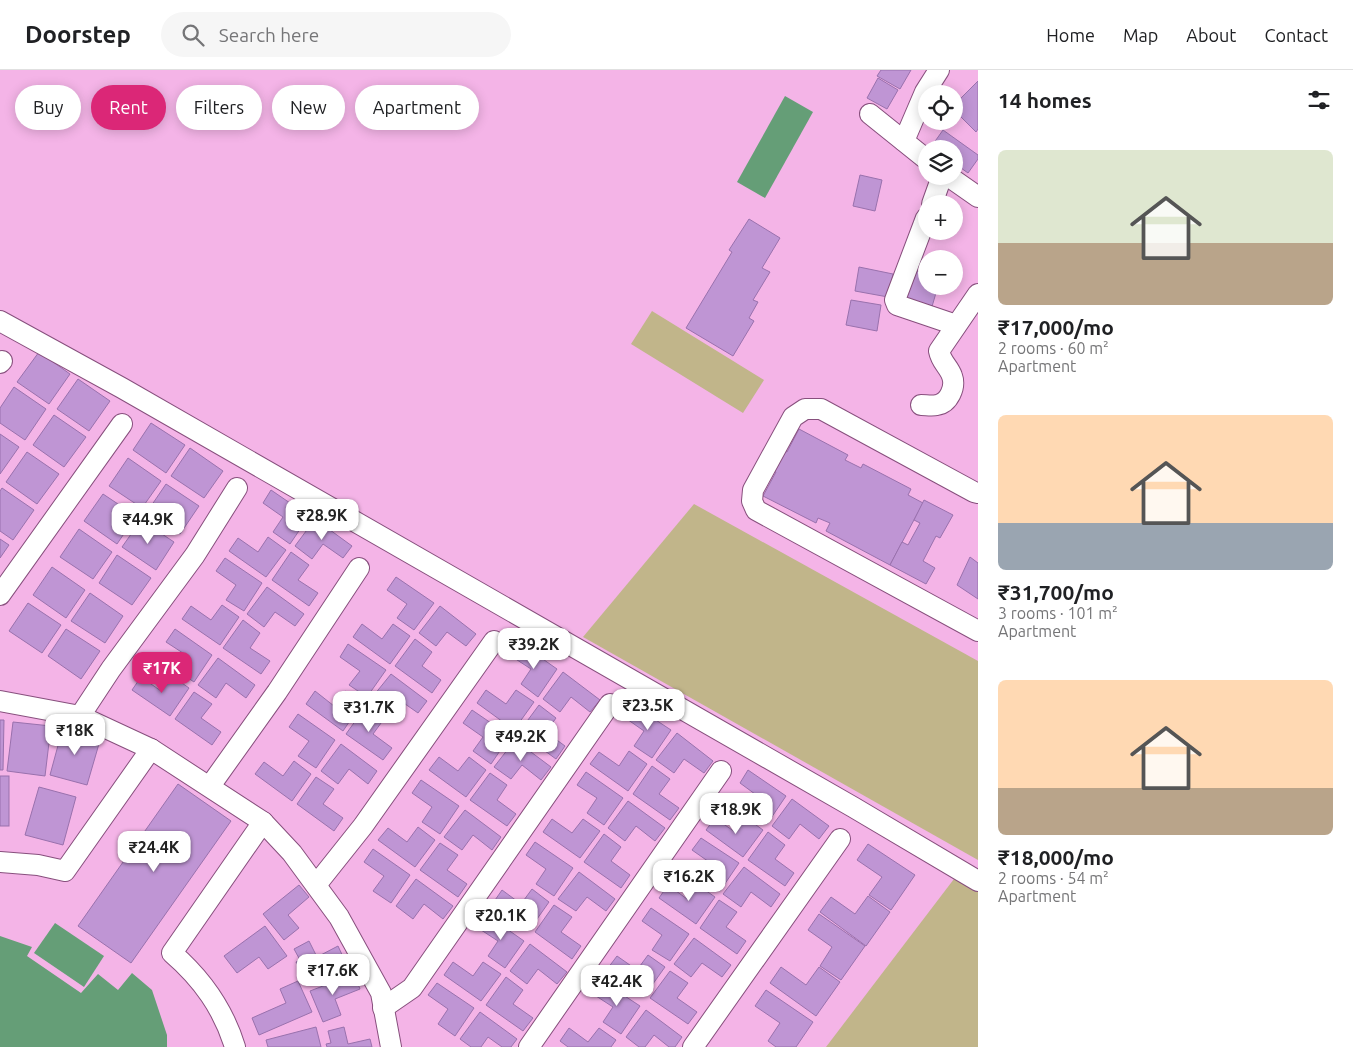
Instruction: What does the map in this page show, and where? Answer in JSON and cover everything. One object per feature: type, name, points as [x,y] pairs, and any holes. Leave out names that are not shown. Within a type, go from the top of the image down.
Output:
[{"type":"street","points":[[904,141],[925,92],[939,70]]},
{"type":"street","points":[[870,114],[918,152]]},
{"type":"street","points":[[962,185],[978,196]]},
{"type":"street","points":[[918,239],[895,300],[897,306],[956,326]]},
{"type":"street","points":[[921,405],[937,405],[944,402],[950,394],[953,384],[952,378],[941,360],[939,351],[978,294]]},
{"type":"street","points":[[0,321],[122,388],[853,806],[978,881]]},
{"type":"street","points":[[978,493],[821,410],[805,409],[794,416],[753,490],[752,501],[756,510],[978,631]]},
{"type":"street","points":[[0,595],[122,424]]},
{"type":"street","points":[[80,716],[111,669],[195,555],[237,488]]},
{"type":"street","points":[[210,786],[359,568]]},
{"type":"street","points":[[316,885],[363,826],[494,641]]},
{"type":"street","points":[[0,701],[80,716],[151,749],[263,822],[292,853],[339,917],[380,994],[391,1047]]},
{"type":"street","points":[[383,1008],[412,988],[610,704]]},
{"type":"street","points":[[0,862],[38,865],[66,871],[151,749]]},
{"type":"street","points":[[530,1047],[722,771]]},
{"type":"street","points":[[235,1047],[227,1024],[217,1004],[189,968],[172,953],[263,822]]},
{"type":"street","points":[[693,1047],[840,839]]},
{"type":"shaded area","points":[[785,96],[813,112],[765,198],[737,182]]},
{"type":"shaded area","points":[[652,311],[764,380],[743,413],[631,344]]},
{"type":"shaded area","points":[[694,504],[978,661],[978,860],[583,637]]},
{"type":"shaded area","points":[[957,875],[978,887],[978,1047],[826,1047]]},
{"type":"shaded area","points":[[55,923],[104,956],[84,987],[34,953]]},
{"type":"shaded area","points":[[0,936],[32,947],[27,956],[81,993],[98,974],[118,990],[132,973],[152,990],[167,1035],[167,1047],[0,1047]]},
{"type":"building","points":[[881,70],[911,70],[900,89],[877,76]]},
{"type":"building","points":[[878,78],[898,90],[887,109],[867,98]]},
{"type":"building","points":[[978,81],[978,129],[976,132],[963,119],[963,96]]},
{"type":"building","points":[[943,130],[957,140],[936,140]]},
{"type":"building","points":[[963,144],[978,155],[978,159],[968,173],[963,169]]},
{"type":"building","points":[[860,175],[882,180],[875,211],[853,206]]},
{"type":"building","points":[[749,219],[780,238],[762,268],[770,272],[753,300],[758,302],[749,318],[754,321],[733,356],[686,328],[732,252],[729,250]]},
{"type":"building","points":[[859,267],[893,274],[888,297],[855,291]]},
{"type":"building","points":[[914,270],[918,271],[918,295],[935,295],[931,310],[905,303]]},
{"type":"building","points":[[851,300],[881,305],[877,331],[846,325]]},
{"type":"building","points":[[39,352],[70,374],[49,404],[17,382]]},
{"type":"building","points":[[78,379],[110,401],[89,431],[57,409]]},
{"type":"building","points":[[14,387],[46,409],[25,440],[0,423],[0,408]]},
{"type":"building","points":[[54,415],[86,437],[64,467],[33,445]]},
{"type":"building","points":[[151,423],[185,445],[166,473],[133,450]]},
{"type":"building","points":[[799,429],[848,455],[845,460],[861,468],[863,464],[911,489],[908,495],[923,503],[890,565],[826,531],[830,523],[818,518],[816,523],[763,496],[776,472],[772,470],[783,450],[787,452]]},
{"type":"building","points":[[0,434],[19,447],[0,474]]},
{"type":"building","points":[[190,448],[223,471],[204,498],[171,476]]},
{"type":"building","points":[[27,452],[59,474],[37,504],[6,482]]},
{"type":"building","points":[[128,458],[161,481],[142,508],[109,486]]},
{"type":"building","points":[[166,484],[199,506],[180,534],[147,512]]},
{"type":"building","points":[[2,488],[34,510],[13,540],[0,531],[0,491]]},
{"type":"building","points":[[271,490],[309,516],[290,544],[273,532],[283,517],[263,503]]},
{"type":"building","points":[[103,494],[136,516],[117,544],[84,521]]},
{"type":"building","points":[[924,500],[953,515],[940,538],[936,536],[923,561],[935,568],[926,584],[890,565],[902,542],[908,545],[920,523],[914,520]]},
{"type":"building","points":[[315,519],[352,546],[343,558],[323,544],[312,559],[295,546]]},
{"type":"building","points":[[141,520],[174,542],[156,570],[122,547]]},
{"type":"building","points":[[79,529],[112,552],[93,579],[60,557]]},
{"type":"building","points":[[268,537],[286,550],[266,577],[229,551],[238,538],[258,552]]},
{"type":"building","points":[[0,539],[9,545],[0,558]]},
{"type":"building","points":[[291,552],[309,565],[298,580],[318,593],[309,606],[272,580]]},
{"type":"building","points":[[117,555],[151,578],[132,605],[99,583]]},
{"type":"building","points":[[970,557],[978,563],[978,599],[957,585]]},
{"type":"building","points":[[225,558],[262,583],[244,611],[226,600],[236,585],[216,571]]},
{"type":"building","points":[[52,567],[85,590],[66,618],[33,595]]},
{"type":"building","points":[[396,577],[434,603],[414,630],[397,618],[407,604],[387,590]]},
{"type":"building","points":[[267,587],[304,614],[295,626],[275,612],[264,627],[247,614]]},
{"type":"building","points":[[90,593],[123,616],[105,643],[71,621]]},
{"type":"building","points":[[28,603],[61,625],[42,653],[9,631]]},
{"type":"building","points":[[222,605],[239,617],[220,645],[182,619],[191,606],[211,620]]},
{"type":"building","points":[[440,606],[476,634],[466,646],[447,632],[436,646],[419,633]]},
{"type":"building","points":[[243,620],[260,633],[250,648],[270,661],[261,674],[223,648]]},
{"type":"building","points":[[362,624],[382,639],[393,624],[410,636],[390,664],[353,637]]},
{"type":"building","points":[[66,629],[100,651],[81,679],[48,656]]},
{"type":"building","points":[[175,629],[212,655],[194,682],[176,670],[186,655],[166,642]]},
{"type":"building","points":[[415,639],[432,652],[422,666],[441,680],[432,693],[395,666]]},
{"type":"building","points":[[520,643],[557,669],[538,697],[521,684],[531,669],[511,656]]},
{"type":"building","points":[[348,644],[386,670],[367,697],[349,685],[360,671],[340,657]]},
{"type":"building","points":[[218,658],[255,685],[246,698],[226,683],[216,698],[198,685]]},
{"type":"building","points":[[563,672],[600,700],[590,712],[571,697],[560,712],[543,699]]},
{"type":"building","points":[[391,674],[427,701],[418,713],[398,699],[387,713],[370,700]]},
{"type":"building","points":[[172,676],[189,688],[170,716],[132,690],[141,677],[161,691]]},
{"type":"building","points":[[486,690],[506,704],[516,690],[534,702],[514,730],[477,703]]},
{"type":"building","points":[[315,691],[334,706],[345,691],[362,703],[343,731],[306,704]]},
{"type":"building","points":[[194,692],[212,704],[201,718],[221,732],[212,745],[175,719]]},
{"type":"building","points":[[539,705],[556,718],[546,732],[565,746],[556,759],[519,732]]},
{"type":"building","points":[[633,705],[671,730],[652,758],[634,746],[644,731],[624,717]]},
{"type":"building","points":[[366,706],[384,719],[373,734],[392,748],[383,760],[346,734]]},
{"type":"building","points":[[472,710],[510,736],[491,764],[473,751],[483,737],[463,723]]},
{"type":"building","points":[[298,714],[335,740],[316,768],[298,756],[309,741],[289,727]]},
{"type":"building","points":[[0,720],[4,720],[3,770],[0,770]]},
{"type":"building","points":[[13,722],[51,726],[45,776],[7,771]]},
{"type":"building","points":[[63,727],[101,737],[87,785],[50,775]]},
{"type":"building","points":[[677,733],[713,761],[704,773],[684,759],[674,773],[656,760]]},
{"type":"building","points":[[515,740],[551,767],[541,780],[522,765],[511,779],[494,767]]},
{"type":"building","points":[[341,744],[377,771],[368,784],[349,769],[338,784],[321,771]]},
{"type":"building","points":[[629,751],[647,764],[628,791],[590,764],[599,752],[619,766]]},
{"type":"building","points":[[439,757],[458,771],[469,757],[486,770],[466,797],[429,770]]},
{"type":"building","points":[[294,761],[311,774],[292,801],[255,774],[264,762],[283,776]]},
{"type":"building","points":[[652,766],[670,779],[659,794],[679,808],[670,820],[633,794]]},
{"type":"building","points":[[748,770],[786,796],[767,824],[749,811],[759,797],[740,783]]},
{"type":"building","points":[[586,772],[623,798],[604,825],[587,813],[597,798],[577,785]]},
{"type":"building","points":[[490,773],[507,785],[497,800],[516,814],[507,826],[470,800]]},
{"type":"building","points":[[0,776],[9,776],[9,826],[0,826]]},
{"type":"building","points":[[316,777],[334,789],[323,804],[343,818],[334,831],[297,804]]},
{"type":"building","points":[[421,780],[459,806],[440,834],[422,822],[432,807],[412,793]]},
{"type":"building","points":[[178,784],[231,821],[131,963],[78,926]]},
{"type":"building","points":[[39,787],[76,797],[63,845],[25,835]]},
{"type":"building","points":[[792,799],[829,826],[819,839],[800,824],[789,839],[772,826]]},
{"type":"building","points":[[628,801],[665,828],[655,841],[636,826],[625,841],[608,828]]},
{"type":"building","points":[[465,810],[501,837],[492,850],[473,835],[462,850],[444,837]]},
{"type":"building","points":[[745,817],[763,830],[743,857],[706,830],[715,818],[735,832]]},
{"type":"building","points":[[552,819],[572,833],[583,819],[600,831],[580,858],[543,832]]},
{"type":"building","points":[[418,827],[435,840],[415,867],[378,840],[388,828],[407,842]]},
{"type":"building","points":[[768,832],[785,845],[775,859],[794,873],[785,886],[748,860]]},
{"type":"building","points":[[604,834],[621,847],[611,861],[630,875],[621,888],[584,862]]},
{"type":"building","points":[[701,838],[739,863],[720,891],[702,879],[712,864],[692,850]]},
{"type":"building","points":[[535,842],[573,868],[554,896],[536,884],[546,869],[526,855]]},
{"type":"building","points":[[440,843],[458,855],[447,870],[467,884],[458,897],[420,870]]},
{"type":"building","points":[[868,844],[915,875],[891,910],[869,895],[882,877],[857,860]]},
{"type":"building","points":[[373,849],[410,875],[391,903],[373,891],[384,876],[364,862]]},
{"type":"building","points":[[744,867],[780,894],[771,907],[751,892],[741,907],[723,894]]},
{"type":"building","points":[[579,872],[615,899],[606,911],[587,897],[576,911],[558,899]]},
{"type":"building","points":[[416,879],[453,906],[443,919],[424,904],[413,919],[396,906]]},
{"type":"building","points":[[299,885],[309,897],[288,915],[299,928],[284,940],[263,914]]},
{"type":"building","points":[[668,885],[687,899],[698,885],[715,897],[696,924],[659,898]]},
{"type":"building","points":[[532,889],[549,902],[530,929],[493,903],[502,890],[521,904]]},
{"type":"building","points":[[868,896],[890,912],[866,946],[820,912],[831,897],[855,914]]},
{"type":"building","points":[[719,900],[737,912],[726,927],[746,941],[737,954],[700,928]]},
{"type":"building","points":[[554,905],[572,917],[561,932],[581,946],[572,959],[535,932]]},
{"type":"building","points":[[651,908],[689,934],[670,961],[652,950],[662,935],[642,921]]},
{"type":"building","points":[[819,914],[865,946],[841,980],[820,966],[832,947],[808,930]]},
{"type":"building","points":[[487,915],[524,941],[505,968],[488,956],[498,941],[478,928]]},
{"type":"building","points":[[265,926],[287,956],[268,969],[259,957],[237,973],[224,956]]},
{"type":"building","points":[[694,938],[731,965],[722,977],[702,963],[691,977],[674,964]]},
{"type":"building","points":[[309,941],[317,957],[338,946],[345,961],[307,982],[296,962],[300,960],[294,949]]},
{"type":"building","points":[[530,944],[567,972],[557,984],[538,969],[527,984],[510,971]]},
{"type":"building","points":[[648,955],[665,967],[645,995],[608,968],[617,956],[637,970]]},
{"type":"building","points":[[453,962],[473,976],[483,962],[501,974],[481,1001],[444,975]]},
{"type":"building","points":[[781,967],[806,985],[819,967],[840,982],[816,1016],[770,983]]},
{"type":"building","points":[[670,971],[688,983],[677,998],[697,1012],[688,1024],[650,998]]},
{"type":"building","points":[[354,974],[360,989],[335,999],[341,1015],[323,1022],[310,991]]},
{"type":"building","points":[[506,977],[523,990],[513,1004],[533,1018],[523,1031],[486,1005]]},
{"type":"building","points":[[298,981],[312,1012],[259,1035],[252,1018],[286,1003],[280,989]]},
{"type":"building","points":[[602,981],[640,1006],[621,1034],[603,1022],[613,1007],[593,994]]},
{"type":"building","points":[[437,983],[474,1008],[455,1036],[438,1024],[448,1009],[428,995]]},
{"type":"building","points":[[766,990],[813,1022],[796,1047],[776,1047],[768,1041],[780,1023],[755,1006]]},
{"type":"building","points":[[646,1010],[682,1037],[675,1047],[669,1047],[654,1035],[645,1047],[639,1047],[626,1037]]},
{"type":"building","points":[[480,1012],[517,1039],[511,1047],[502,1047],[488,1037],[481,1047],[471,1047],[460,1039]]},
{"type":"building","points":[[316,1027],[321,1047],[268,1047],[266,1040]]},
{"type":"building","points":[[344,1027],[348,1044],[370,1039],[372,1047],[327,1047],[326,1044],[331,1043],[328,1031]]},
{"type":"building","points":[[569,1028],[588,1042],[599,1028],[616,1040],[611,1047],[568,1047],[560,1041]]}]
